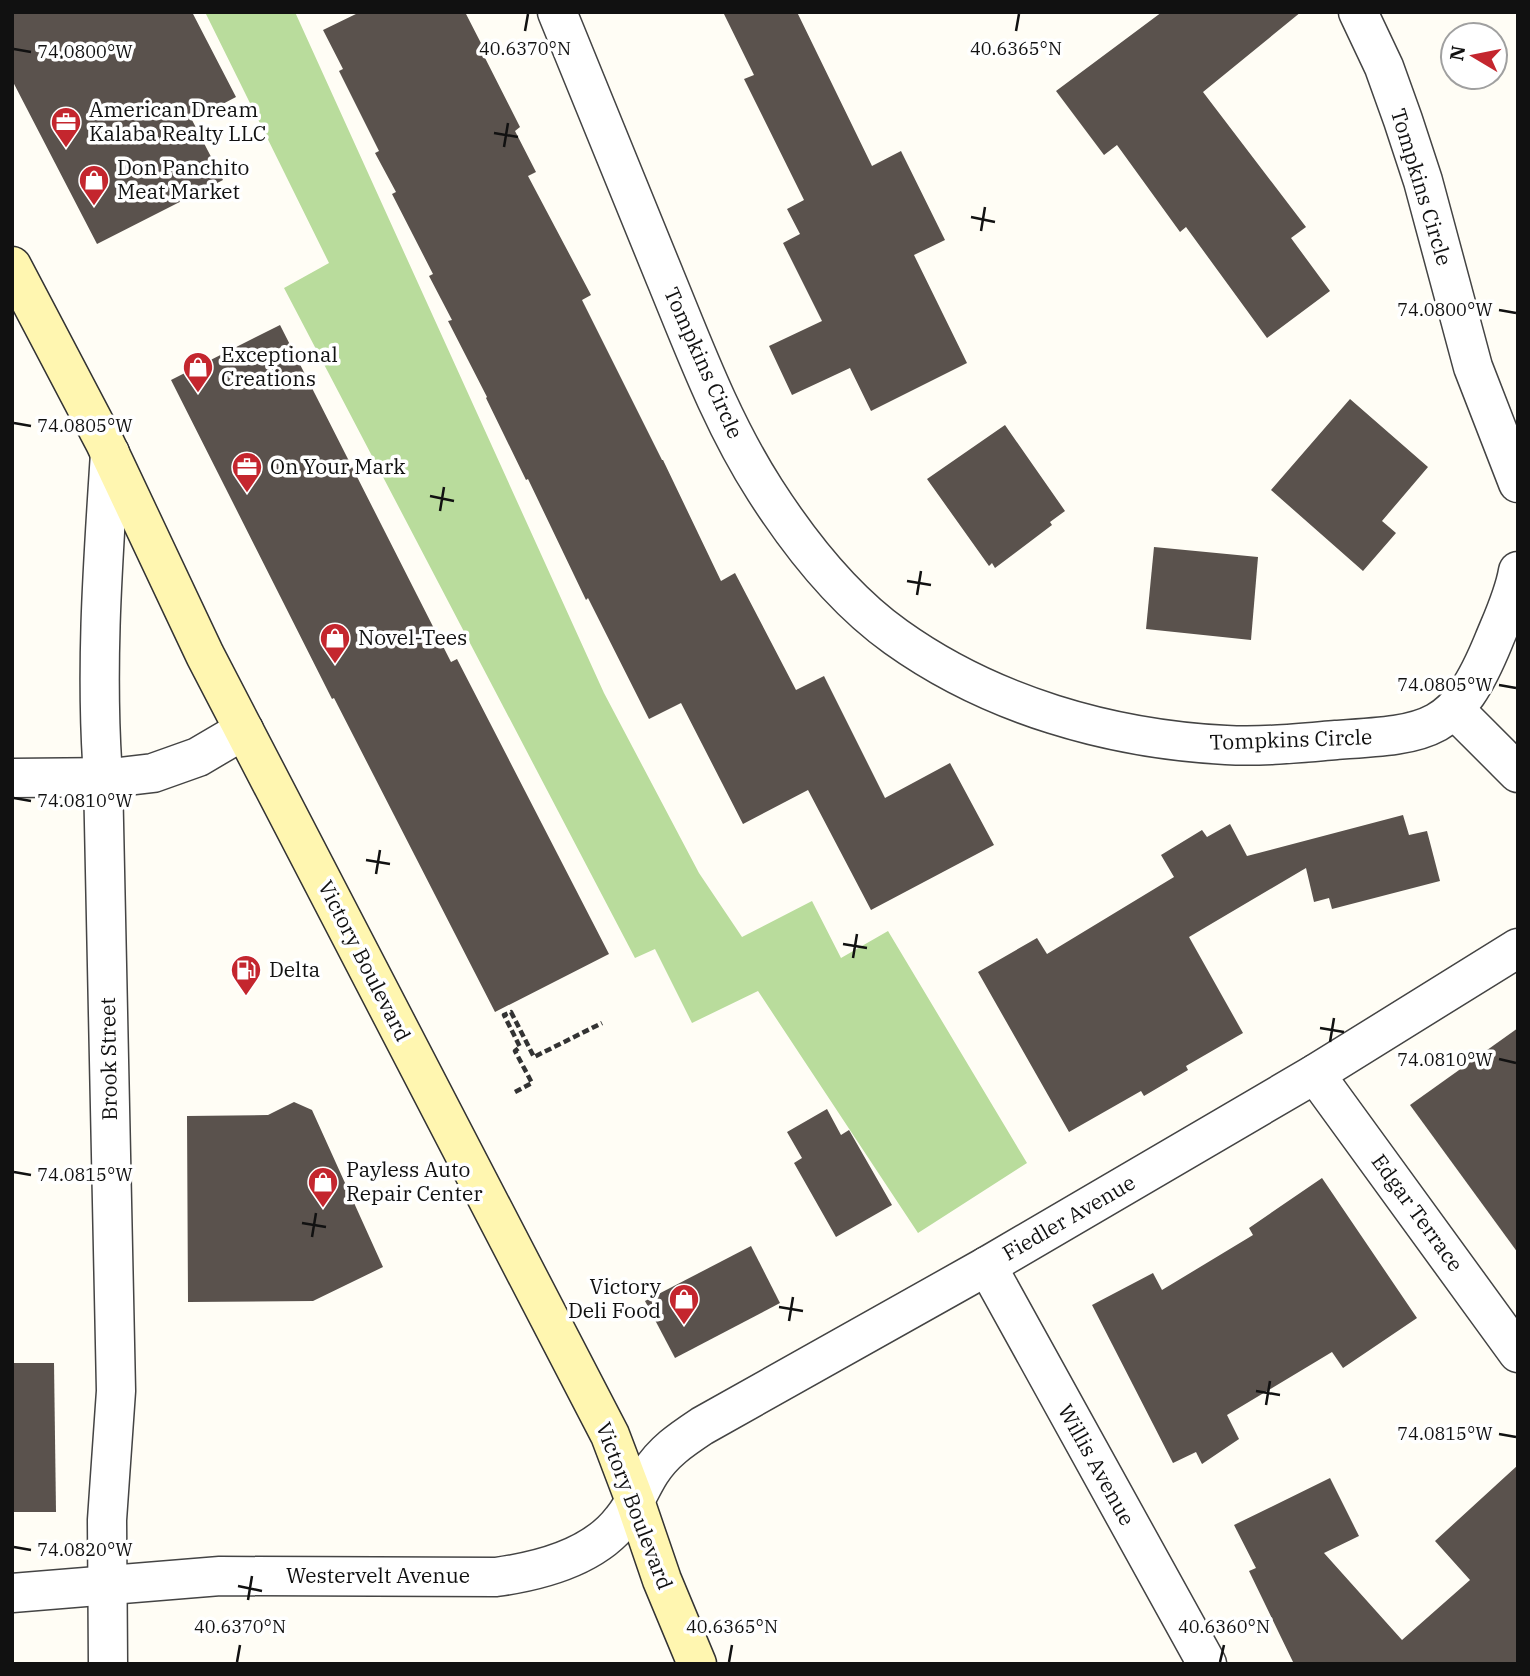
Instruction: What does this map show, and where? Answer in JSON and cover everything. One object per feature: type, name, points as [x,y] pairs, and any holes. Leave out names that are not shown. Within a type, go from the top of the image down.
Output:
[{"type":"main road","name":"Victory Boulevard","points":[[12,266],[110,453],[205,655],[610,1435],[662,1580],[697,1664]]},
{"type":"street","name":"Tompkins Circle","points":[[557,12],[718,406],[763,487],[836,582],[894,636],[926,657],[1001,696],[1117,732],[1229,745],[1396,736],[1416,732],[1437,723],[1455,710],[1480,673],[1506,611],[1518,571]]},
{"type":"street","name":"Tompkins Circle","points":[[1357,12],[1384,68],[1403,120],[1423,181],[1473,367],[1518,483]]},
{"type":"street","name":"Brook Street","points":[[108,1664],[107,1520],[116,1391],[103,776],[99,720],[110,453]]},
{"type":"street","points":[[1455,710],[1518,773]]},
{"type":"street","points":[[12,778],[136,776],[198,757],[244,730]]},
{"type":"street","name":"Fiedler Avenue","points":[[635,1501],[659,1459],[671,1446],[987,1266],[1315,1074],[1518,948]]},
{"type":"street","name":"Edgar Terrace","points":[[1315,1074],[1518,1353]]},
{"type":"street","name":"Willis Avenue","points":[[987,1266],[1206,1664]]},
{"type":"street","name":"Westervelt Avenue","points":[[12,1593],[220,1576],[496,1577],[550,1565],[601,1541],[623,1519],[635,1501]]},
{"type":"path","points":[[514,1092],[532,1083],[515,1051],[520,1047],[503,1015],[511,1012],[534,1057],[601,1023]]},
{"type":"green space","points":[[205,12],[295,12],[604,693],[699,873],[742,937],[812,901],[841,958],[888,931],[1027,1163],[918,1233],[758,991],[692,1023],[655,949],[635,958],[284,288],[329,263]]},
{"type":"building","points":[[12,12],[192,12],[236,97],[192,120],[223,180],[97,244],[12,80]]},
{"type":"building","points":[[360,12],[465,12],[520,127],[515,131],[536,172],[528,176],[591,295],[582,300],[721,581],[735,573],[796,690],[824,676],[885,798],[950,763],[994,845],[871,910],[808,790],[743,824],[681,703],[649,719],[588,598],[586,600],[448,321],[452,320],[429,276],[433,274],[392,194],[396,192],[375,153],[379,151],[339,71],[343,69],[323,30]]},
{"type":"building","points":[[723,12],[797,12],[872,166],[901,151],[945,240],[914,255],[967,363],[871,411],[850,368],[792,395],[769,346],[822,321],[783,243],[800,234],[787,209],[804,200],[744,79],[754,75]]},
{"type":"building","points":[[1162,12],[1301,12],[1203,92],[1306,227],[1291,238],[1330,291],[1267,338],[1186,227],[1180,232],[1117,145],[1104,155],[1056,91]]},
{"type":"building","points":[[280,325],[451,662],[457,659],[609,954],[495,1012],[334,698],[332,699],[171,380]]},
{"type":"building","points":[[1350,399],[1428,467],[1382,521],[1396,533],[1363,571],[1271,490]]},
{"type":"building","points":[[1005,425],[1065,511],[1050,522],[1052,525],[995,568],[992,563],[989,566],[927,479]]},
{"type":"building","points":[[1154,547],[1258,557],[1251,640],[1146,629]]},
{"type":"building","points":[[1403,815],[1409,835],[1427,831],[1440,881],[1332,909],[1329,898],[1314,902],[1306,868],[1189,937],[1243,1033],[1186,1066],[1188,1070],[1144,1096],[1141,1091],[1069,1132],[978,972],[1037,938],[1047,954],[1174,877],[1161,855],[1202,830],[1207,837],[1230,824],[1247,856]]},
{"type":"building","points":[[1518,1028],[1518,1253],[1410,1105]]},
{"type":"building","points":[[294,1102],[312,1110],[383,1267],[313,1301],[188,1302],[187,1116],[268,1115]]},
{"type":"building","points":[[827,1109],[841,1135],[849,1130],[892,1205],[836,1237],[794,1163],[802,1158],[787,1132]]},
{"type":"building","points":[[1322,1178],[1417,1318],[1343,1368],[1332,1352],[1227,1415],[1239,1439],[1202,1464],[1196,1452],[1173,1463],[1092,1305],[1153,1273],[1162,1290],[1253,1235],[1249,1228]]},
{"type":"building","points":[[751,1246],[780,1303],[675,1358],[645,1301]]},
{"type":"building","points":[[12,1363],[54,1363],[56,1512],[12,1512]]},
{"type":"building","points":[[1518,1465],[1518,1664],[1294,1664],[1249,1571],[1256,1568],[1234,1525],[1330,1478],[1359,1536],[1324,1553],[1402,1640],[1470,1580],[1435,1541]]},
{"type":"place","name":"American Dream Kalaba Realty LLC","points":[[66,149]]},
{"type":"place","name":"Don Panchito Meat Market","points":[[94,207]]},
{"type":"place","name":"Exceptional Creations","points":[[198,394]]},
{"type":"place","name":"On Your Mark","points":[[247,494]]},
{"type":"place","name":"Novel-Tees","points":[[335,665]]},
{"type":"place","name":"Delta","points":[[246,997]]},
{"type":"place","name":"Payless Auto Repair Center","points":[[323,1209]]},
{"type":"place","name":"Victory Deli Food","points":[[684,1326]]}]
